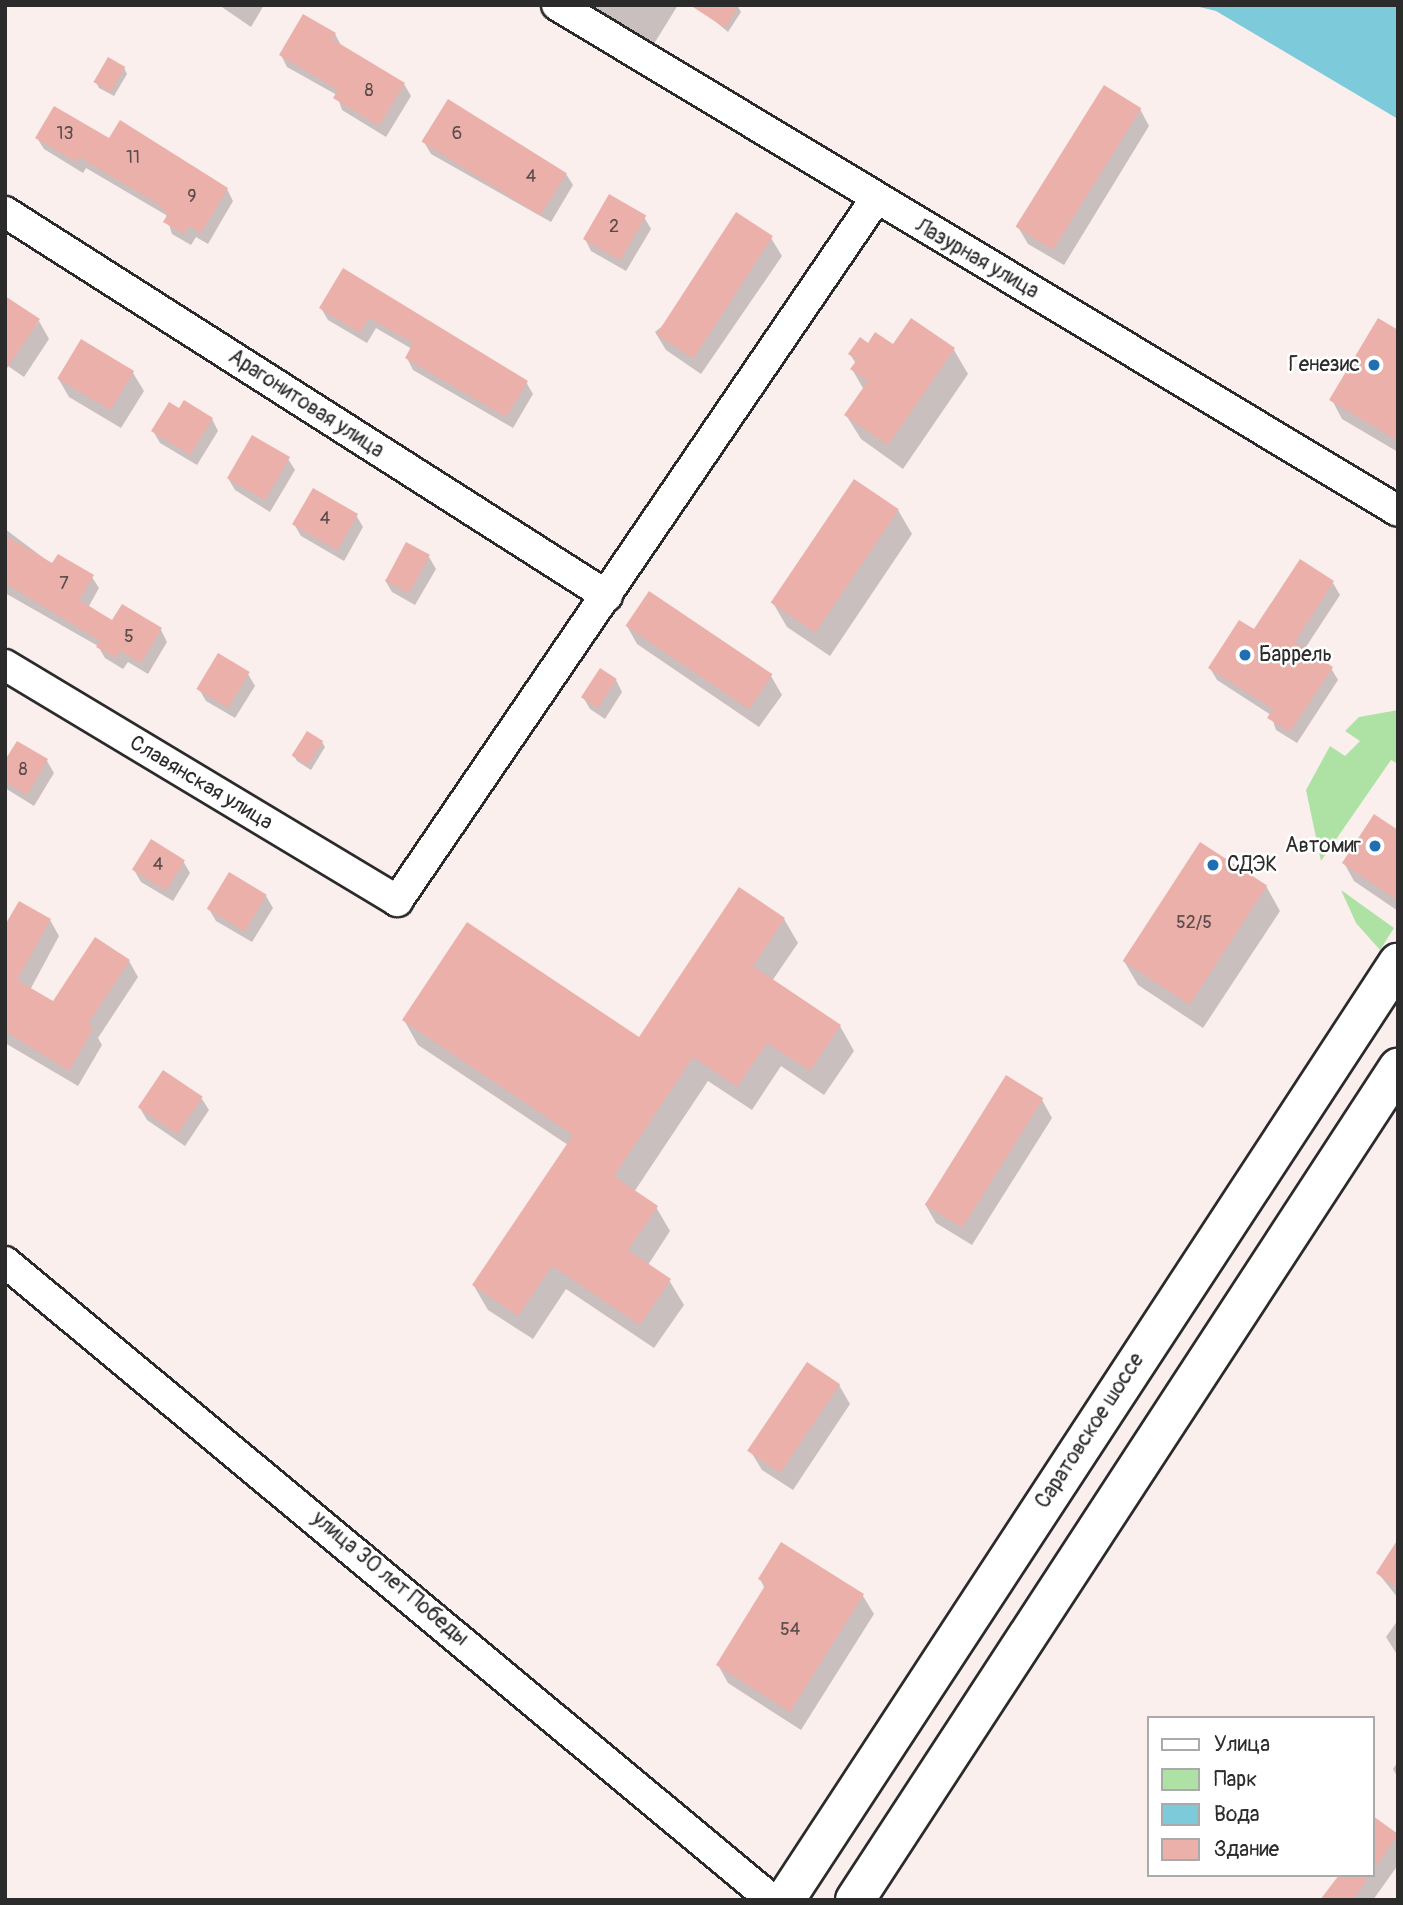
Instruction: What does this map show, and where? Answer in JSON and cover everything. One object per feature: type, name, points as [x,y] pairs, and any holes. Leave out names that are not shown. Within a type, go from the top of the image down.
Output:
[{"type":"main road","name":"Саратовское шоссе","points":[[785,1900],[1398,963]]},
{"type":"main road","points":[[855,1900],[1398,1068]]},
{"type":"street","name":"Лазурная улица","points":[[557,5],[875,200],[1398,511]]},
{"type":"street","points":[[607,596],[875,200]]},
{"type":"street","name":"Арагонитовая улица","points":[[5,212],[607,596]]},
{"type":"street","name":"Славянская улица","points":[[5,665],[397,901],[607,596]]},
{"type":"street","name":"улица 30 лет Победы","points":[[5,1262],[772,1900]]},
{"type":"green space","points":[[1398,710],[1398,764],[1391,760],[1321,861],[1306,790],[1330,746],[1345,756],[1360,741],[1345,731],[1359,717]]},
{"type":"green space","points":[[1341,890],[1394,928],[1380,950],[1356,923]]},
{"type":"water","points":[[1191,5],[1398,5],[1398,119],[1216,11]]},
{"type":"building","points":[[690,5],[739,5],[725,28]]},
{"type":"building","points":[[303,14],[336,33],[332,39],[405,83],[379,126],[333,98],[338,90],[279,55]]},
{"type":"building","points":[[108,57],[125,67],[111,92],[94,82]]},
{"type":"building","points":[[1104,85],[1141,108],[1053,250],[1016,227]]},
{"type":"building","points":[[448,99],[567,173],[540,216],[422,141]]},
{"type":"building","points":[[54,106],[109,138],[120,120],[228,188],[201,233],[189,226],[184,234],[163,222],[168,214],[158,204],[79,157],[76,162],[35,138]]},
{"type":"building","points":[[609,194],[646,216],[620,261],[583,239]]},
{"type":"building","points":[[736,212],[773,236],[693,358],[656,334]]},
{"type":"building","points":[[343,268],[528,381],[506,417],[405,358],[413,343],[369,318],[360,333],[319,308]]},
{"type":"building","points":[[5,296],[40,319],[5,371]]},
{"type":"building","points":[[911,318],[955,348],[888,445],[844,415],[868,381],[850,369],[857,360],[848,354],[860,337],[868,343],[875,332],[893,344]]},
{"type":"building","name":"Генезис","points":[[1378,318],[1398,330],[1398,441],[1329,400]]},
{"type":"building","points":[[81,339],[134,371],[110,410],[57,378]]},
{"type":"building","points":[[184,400],[213,418],[190,455],[151,431],[169,402],[179,408]]},
{"type":"building","points":[[252,435],[290,457],[265,500],[227,478]]},
{"type":"building","points":[[854,479],[899,509],[815,633],[771,603]]},
{"type":"building","points":[[313,488],[358,514],[337,550],[292,524]]},
{"type":"building","points":[[5,535],[52,563],[58,554],[94,575],[79,600],[112,620],[122,604],[162,628],[141,663],[120,651],[116,658],[96,647],[100,641],[5,583]]},
{"type":"building","points":[[406,542],[430,555],[409,594],[385,581]]},
{"type":"building","points":[[1300,559],[1334,581],[1295,642],[1333,667],[1290,732],[1267,718],[1273,709],[1208,668],[1239,620],[1254,629]]},
{"type":"building","points":[[649,591],[773,674],[749,709],[626,626]]},
{"type":"building","points":[[218,653],[250,672],[228,708],[196,689]]},
{"type":"building","points":[[600,668],[617,679],[598,708],[581,697]]},
{"type":"building","points":[[307,731],[323,741],[308,766],[292,756]]},
{"type":"building","points":[[17,741],[48,759],[27,795],[5,782],[5,760]]},
{"type":"building","name":"Автомиг","points":[[1374,814],[1398,830],[1398,901],[1342,863]]},
{"type":"building","points":[[151,839],[185,860],[166,891],[132,870]]},
{"type":"building","points":[[1200,842],[1267,886],[1190,1005],[1123,961]]},
{"type":"building","points":[[229,872],[267,895],[245,932],[207,909]]},
{"type":"building","points":[[739,887],[785,918],[753,966],[841,1025],[810,1071],[767,1043],[737,1087],[693,1057],[614,1176],[658,1206],[628,1250],[671,1279],[640,1325],[552,1266],[518,1316],[472,1285],[573,1135],[402,1020],[467,922],[639,1037]]},
{"type":"building","points":[[19,901],[51,919],[17,980],[53,1001],[95,937],[130,960],[88,1024],[94,1027],[69,1071],[5,1031],[5,925]]},
{"type":"building","points":[[163,1070],[203,1097],[178,1134],[138,1107]]},
{"type":"building","points":[[1006,1075],[1043,1098],[962,1228],[925,1205]]},
{"type":"building","points":[[807,1362],[840,1384],[780,1473],[747,1451]]},
{"type":"building","points":[[1398,1539],[1398,1589],[1376,1573]]},
{"type":"building","points":[[781,1542],[864,1594],[790,1712],[716,1665],[766,1584],[758,1579]]},
{"type":"building","points":[[1375,1817],[1398,1834],[1375,1868]]},
{"type":"building","points":[[1337,1877],[1369,1877],[1353,1900],[1320,1900]]},
{"type":"place","name":"Генезис","points":[[1374,365]]},
{"type":"place","name":"Баррель","points":[[1245,655]]},
{"type":"place","name":"Автомиг","points":[[1375,846]]},
{"type":"place","name":"СДЭК","points":[[1213,865]]}]
